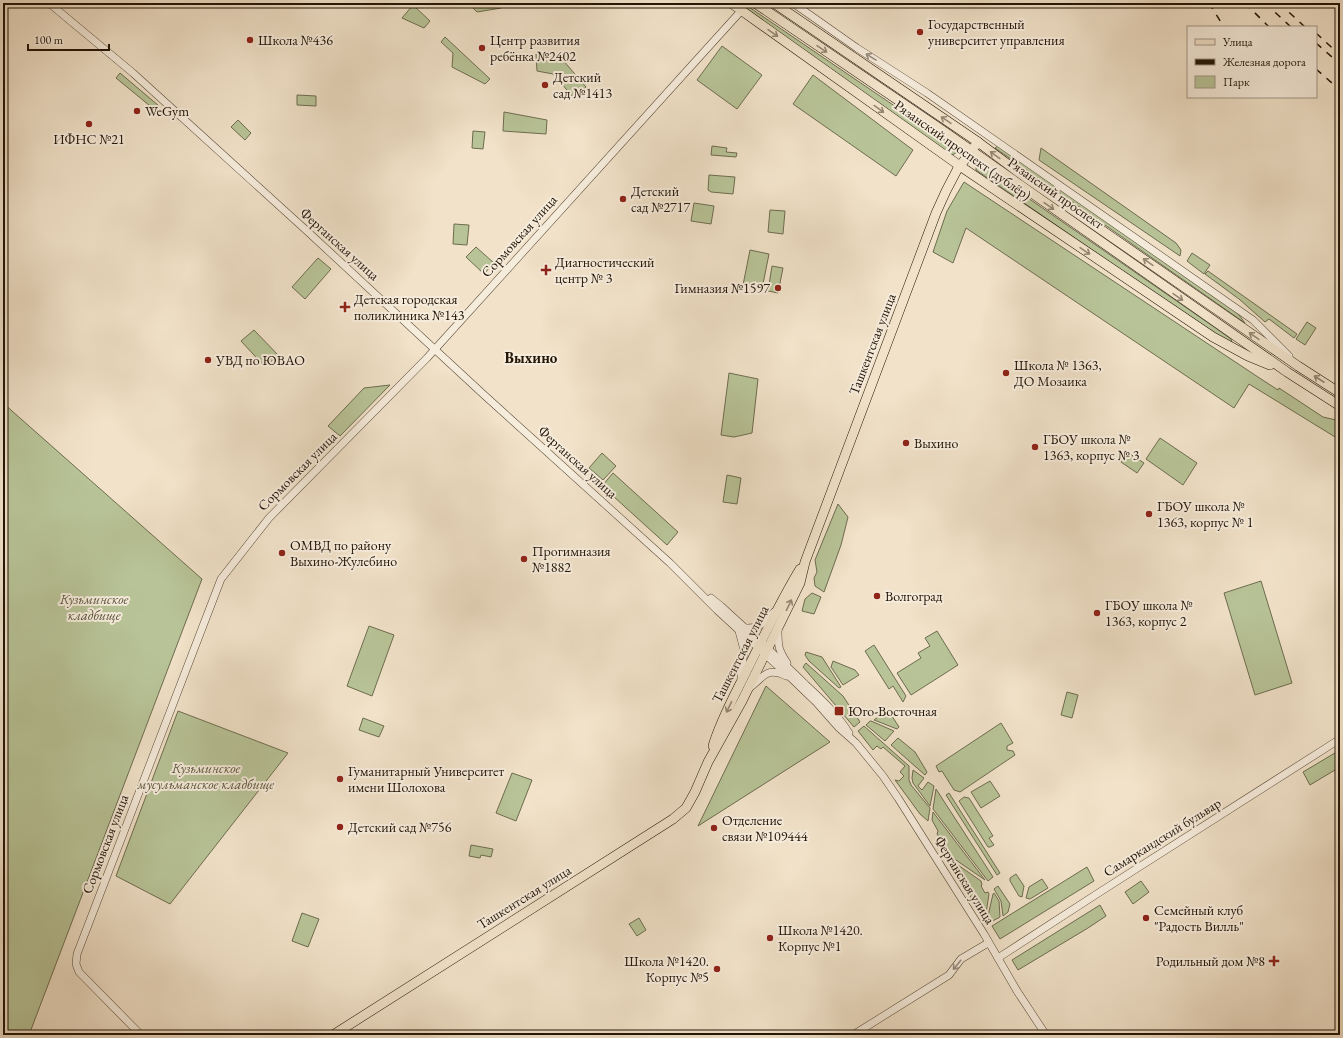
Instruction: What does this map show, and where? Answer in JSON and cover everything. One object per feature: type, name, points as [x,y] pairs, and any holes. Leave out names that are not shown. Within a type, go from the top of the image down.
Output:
[{"type":"main road","name":"Рязанский проспект (дублёр)","points":[[731,3],[960,166],[1213,338],[1248,356],[1286,372]]},
{"type":"main road","name":"Рязанский проспект","points":[[755,3],[972,151],[1286,372],[1340,406]]},
{"type":"main road","name":"Рязанский проспект","points":[[774,3],[978,142],[1298,366],[1340,393]]},
{"type":"main road","name":"Ташкентская улица","points":[[763,649],[778,628],[800,583],[805,562],[936,213],[960,166],[978,142]]},
{"type":"main road","name":"Ташкентская улица","points":[[333,1035],[672,819],[686,808],[763,649],[780,605],[805,562]]},
{"type":"street","name":"Ферганская улица","points":[[49,3],[133,73],[483,394],[665,558],[697,589],[721,606],[741,628],[794,677],[839,728],[856,743],[883,776],[1046,1035]]},
{"type":"street","name":"Рязанский проспект (дублёр)","points":[[793,3],[856,48],[934,97],[1253,320],[1298,366]]},
{"type":"street","name":"Сормовская улица","points":[[141,1035],[79,972],[76,964],[76,954],[221,579],[261,526],[435,349],[741,11]]},
{"type":"street","points":[[780,605],[761,625],[753,628],[741,628],[744,650],[744,687],[757,683],[768,672],[794,677]]},
{"type":"street","points":[[778,628],[779,650],[794,677]]},
{"type":"street","name":"Самаркандский бульвар","points":[[998,958],[1340,739]]},
{"type":"street","points":[[853,1035],[949,975],[961,959],[988,943]]},
{"type":"green space","points":[[468,3],[501,3],[501,8],[477,12]]},
{"type":"green space","points":[[739,3],[743,3],[955,147],[956,153],[952,155],[949,154],[773,29]]},
{"type":"green space","points":[[413,5],[430,21],[424,28],[402,18]]},
{"type":"green space","points":[[445,37],[490,79],[485,84],[452,67],[453,53],[441,42]]},
{"type":"green space","points":[[722,46],[762,75],[737,109],[697,80]]},
{"type":"green space","points":[[536,54],[562,59],[586,87],[574,98],[553,74],[537,71]]},
{"type":"green space","points":[[120,73],[159,106],[155,110],[116,78]]},
{"type":"green space","points":[[813,75],[913,150],[896,176],[793,104]]},
{"type":"green space","points":[[297,95],[316,96],[316,106],[297,105]]},
{"type":"green space","points":[[504,112],[547,120],[546,134],[503,131]]},
{"type":"green space","points":[[238,120],[251,133],[245,140],[231,127]]},
{"type":"green space","points":[[473,131],[485,132],[483,149],[472,148]]},
{"type":"green space","points":[[712,146],[727,148],[726,152],[737,153],[736,157],[711,155]]},
{"type":"green space","points":[[998,146],[1225,303],[1239,315],[1245,323],[995,148]]},
{"type":"green space","points":[[1041,148],[1176,243],[1181,250],[1180,256],[1039,160]]},
{"type":"green space","points":[[979,164],[1217,329],[1231,339],[1232,342],[1220,337],[1205,327],[976,170],[976,167]]},
{"type":"green space","points":[[709,175],[735,177],[733,194],[711,192],[708,190]]},
{"type":"green space","points":[[964,182],[1278,390],[1279,388],[1323,417],[1340,422],[1340,440],[1249,384],[1234,408],[966,228],[953,263],[933,252],[947,211]]},
{"type":"green space","points":[[694,203],[714,206],[711,224],[691,221]]},
{"type":"green space","points":[[770,210],[785,211],[783,234],[768,232]]},
{"type":"green space","points":[[454,224],[469,225],[467,245],[453,244]]},
{"type":"green space","points":[[476,247],[494,263],[484,274],[466,257]]},
{"type":"green space","points":[[750,250],[769,254],[762,289],[743,285]]},
{"type":"green space","points":[[1192,253],[1210,265],[1204,274],[1187,261]]},
{"type":"green space","points":[[318,258],[331,269],[305,299],[292,287]]},
{"type":"green space","points":[[772,266],[783,268],[778,293],[768,291]]},
{"type":"green space","points":[[1208,271],[1297,334],[1294,338],[1269,319],[1265,322],[1239,299],[1205,274]]},
{"type":"green space","points":[[1307,322],[1316,328],[1305,345],[1296,339]]},
{"type":"green space","points":[[254,330],[278,355],[265,367],[241,341]]},
{"type":"green space","points":[[729,373],[758,379],[752,433],[734,437],[721,435]]},
{"type":"green space","points":[[390,385],[340,436],[328,426],[364,388]]},
{"type":"green space","name":"Кузьминское кладбище","points":[[3,403],[202,579],[29,1035],[3,1035]]},
{"type":"green space","points":[[1160,438],[1197,463],[1183,485],[1146,459]]},
{"type":"green space","points":[[1127,452],[1144,463],[1137,473],[1121,462]]},
{"type":"green space","points":[[602,453],[616,466],[603,480],[589,468]]},
{"type":"green space","points":[[613,473],[678,532],[667,545],[602,486]]},
{"type":"green space","points":[[727,475],[741,478],[737,504],[723,502]]},
{"type":"green space","points":[[838,504],[848,517],[841,545],[824,592],[815,586],[814,578],[817,572],[815,560]]},
{"type":"green space","points":[[1261,581],[1292,683],[1255,695],[1224,593]]},
{"type":"green space","points":[[812,593],[821,597],[814,614],[802,611],[805,599]]},
{"type":"green space","points":[[369,626],[394,635],[372,696],[347,686]]},
{"type":"green space","points":[[937,631],[958,665],[911,695],[897,673],[921,658],[918,653],[930,646],[925,638]]},
{"type":"green space","points":[[874,645],[906,696],[903,702],[893,686],[889,689],[865,651]]},
{"type":"green space","points":[[806,652],[822,657],[841,687],[839,688],[809,661],[805,655]]},
{"type":"green space","points":[[833,661],[855,670],[859,675],[843,685],[831,667]]},
{"type":"green space","points":[[806,663],[843,696],[860,722],[854,727],[803,667]]},
{"type":"green space","points":[[766,686],[830,742],[698,826]]},
{"type":"green space","points":[[1067,692],[1078,695],[1072,718],[1061,715]]},
{"type":"green space","points":[[888,710],[899,727],[897,729],[874,720]]},
{"type":"green space","name":"Кузьминское мусульманское кладбище","points":[[178,711],[288,753],[170,904],[116,876]]},
{"type":"green space","points":[[363,718],[384,726],[379,737],[359,730]]},
{"type":"green space","points":[[870,721],[894,731],[885,741],[866,725]]},
{"type":"green space","points":[[1001,723],[1013,743],[1007,746],[1007,750],[1013,751],[1015,755],[960,792],[954,790],[942,771],[939,772],[936,766]]},
{"type":"green space","points":[[864,726],[909,766],[909,780],[911,785],[930,808],[928,821],[920,814],[895,780],[899,781],[904,776],[900,772],[905,766],[883,747],[881,749],[877,746],[873,750],[858,731]]},
{"type":"green space","points":[[898,738],[915,752],[927,772],[925,775],[891,745]]},
{"type":"green space","points":[[1340,750],[1340,767],[1310,785],[1303,772]]},
{"type":"green space","points":[[913,770],[924,778],[918,786],[922,790],[928,782],[934,786],[930,806],[913,783]]},
{"type":"green space","points":[[512,773],[532,780],[516,821],[496,813]]},
{"type":"green space","points":[[990,781],[1000,796],[981,808],[971,792]]},
{"type":"green space","points":[[936,789],[993,877],[988,881],[933,809]]},
{"type":"green space","points":[[949,793],[1000,873],[997,875],[946,795]]},
{"type":"green space","points":[[964,797],[969,798],[993,836],[989,838],[994,845],[988,847],[959,801]]},
{"type":"green space","points":[[933,812],[985,880],[953,858],[937,834],[938,831],[932,820]]},
{"type":"green space","points":[[471,845],[493,849],[491,857],[481,855],[480,858],[469,856]]},
{"type":"green space","points":[[955,863],[981,881],[981,886],[985,893],[988,892],[989,894],[985,920],[957,875],[954,865]]},
{"type":"green space","points":[[1087,867],[1094,881],[1000,939],[992,926]]},
{"type":"green space","points":[[1016,874],[1024,886],[1022,897],[1019,896],[1010,881],[1010,878]]},
{"type":"green space","points":[[1042,879],[1048,888],[1030,899],[1026,898],[1029,887]]},
{"type":"green space","points":[[1141,881],[1149,892],[1133,904],[1125,892]]},
{"type":"green space","points":[[998,886],[1010,904],[1008,912],[1003,916],[1001,901],[994,889]]},
{"type":"green space","points":[[994,893],[999,901],[1000,917],[989,923],[987,920]]},
{"type":"green space","points":[[1100,905],[1106,916],[1018,970],[1012,960]]},
{"type":"green space","points":[[302,913],[319,919],[308,947],[292,941]]},
{"type":"green space","points":[[639,918],[646,930],[637,936],[629,924]]},
{"type":"railway","points":[[1209,3],[1223,26]]},
{"type":"railway","points":[[1245,3],[1268,26]]},
{"type":"railway","points":[[1265,3],[1290,26]]},
{"type":"railway","points":[[1279,3],[1304,26]]},
{"type":"railway","points":[[1317,34],[1340,55]]},
{"type":"railway","points":[[1317,44],[1340,64]]},
{"type":"railway","points":[[1317,70],[1340,90]]},
{"type":"place","name":"Государственный университет управления","points":[[920,32]]},
{"type":"place","name":"Школа №436","points":[[250,40]]},
{"type":"place","name":"Центр развития ребёнка №2402","points":[[482,48]]},
{"type":"place","name":"Детский сад №1413","points":[[545,85]]},
{"type":"place","name":"WeGym","points":[[137,111]]},
{"type":"place","name":"ИФНС №21","points":[[89,124]]},
{"type":"place","name":"Детский сад №2717","points":[[623,199]]},
{"type":"place","name":"Диагностический центр № 3","points":[[546,270]]},
{"type":"place","name":"Гимназия №1597","points":[[778,288]]},
{"type":"place","name":"Детская городская поликлиника №143","points":[[345,307]]},
{"type":"place","name":"УВД по ЮВАО","points":[[208,360]]},
{"type":"place","name":"Школа № 1363, ДО Мозаика","points":[[1006,373]]},
{"type":"place","name":"Выхино","points":[[906,443]]},
{"type":"place","name":"ГБОУ школа № 1363, корпус № 3","points":[[1035,447]]},
{"type":"place","name":"ГБОУ школа № 1363, корпус № 1","points":[[1149,514]]},
{"type":"place","name":"ОМВД по району Выхино-Жулебино","points":[[282,553]]},
{"type":"place","name":"Прогимназия №1882","points":[[524,559]]},
{"type":"place","name":"Волгоград","points":[[877,596]]},
{"type":"place","name":"ГБОУ школа № 1363, корпус 2","points":[[1097,613]]},
{"type":"place","name":"Юго-Восточная","points":[[839,711]]},
{"type":"place","name":"Гуманитарный Университет имени Шолохова","points":[[340,779]]},
{"type":"place","name":"Детский сад №756","points":[[340,827]]},
{"type":"place","name":"Отделение связи №109444","points":[[714,828]]},
{"type":"place","name":"Семейный клуб \"Радость Вилль\"","points":[[1146,918]]},
{"type":"place","name":"Школа №1420. Корпус №1","points":[[770,938]]},
{"type":"place","name":"Родильный дом №8","points":[[1274,961]]},
{"type":"place","name":"Школа №1420. Корпус №5","points":[[717,969]]},
{"type":"district","name":"Выхино","points":[[531,358]]}]
